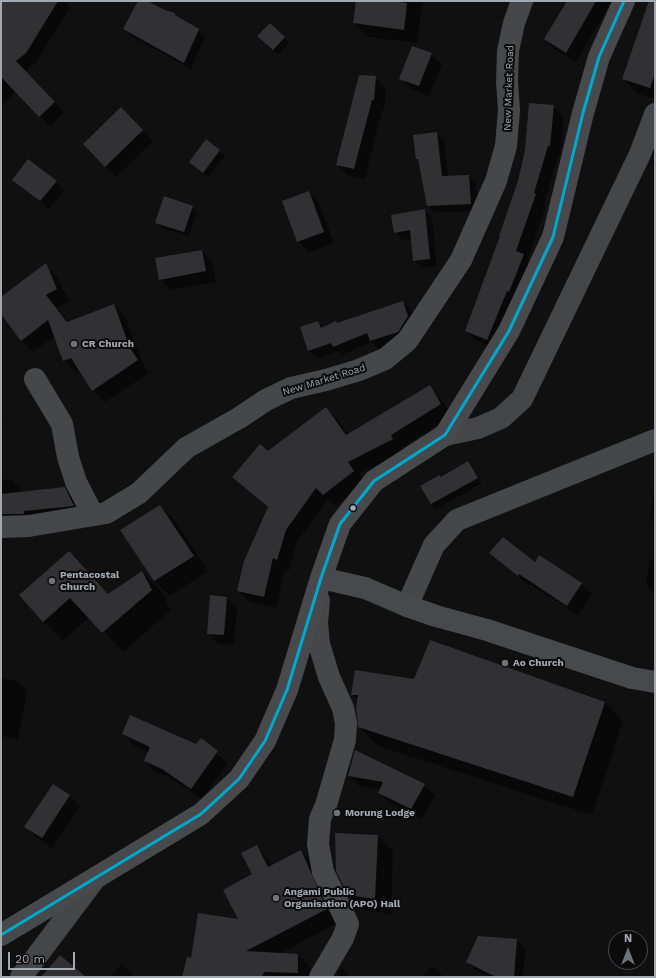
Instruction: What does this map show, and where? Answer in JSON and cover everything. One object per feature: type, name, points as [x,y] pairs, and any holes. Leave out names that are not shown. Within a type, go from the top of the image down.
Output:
[{"type":"highway","points":[[1,935],[94,880],[200,814],[239,779],[266,741],[287,690],[321,578],[340,524],[374,481],[445,435],[509,331],[553,237],[583,113],[599,57],[624,1]]},
{"type":"highway","points":[[321,578],[365,588],[407,606],[487,630],[632,678],[655,682]]},
{"type":"main road","points":[[445,435],[478,428],[501,418],[522,399],[640,154],[655,114]]},
{"type":"main road","points":[[21,977],[94,880]]},
{"type":"street","name":"New Market Road","points":[[1,527],[29,526],[106,513],[139,493],[186,448],[239,418],[266,400],[291,388],[326,380],[359,370],[384,359],[407,341],[461,260],[496,181],[506,146],[509,110],[507,82],[508,51],[514,23],[522,1]]},
{"type":"street","points":[[36,379],[62,424],[68,457],[76,482],[93,515]]},
{"type":"street","points":[[407,606],[434,545],[457,520],[655,440]]},
{"type":"street","points":[[320,977],[343,938],[348,924],[323,872],[318,844],[320,819],[326,805],[342,752],[345,740],[346,722],[343,708],[329,677],[319,644],[316,623],[321,578]]},
{"type":"building","points":[[1,1],[58,1],[26,53],[16,61],[55,102],[39,117],[1,77]]},
{"type":"building","points":[[138,1],[147,1],[175,13],[175,15],[199,29],[184,63],[123,29]]},
{"type":"building","points":[[356,1],[389,1],[407,3],[404,30],[353,23]]},
{"type":"building","points":[[567,1],[596,1],[566,53],[544,39]]},
{"type":"building","points":[[649,1],[655,1],[655,73],[650,88],[622,79]]},
{"type":"building","points":[[270,23],[285,37],[273,50],[257,36]]},
{"type":"building","points":[[412,46],[432,53],[419,86],[399,79]]},
{"type":"building","points":[[359,75],[376,76],[374,100],[372,100],[354,169],[336,165]]},
{"type":"building","points":[[529,103],[554,105],[550,146],[548,146],[534,193],[536,194],[516,251],[524,254],[509,292],[507,291],[487,340],[465,331],[500,236],[518,181],[525,150]]},
{"type":"building","points":[[121,107],[143,130],[105,167],[83,144]]},
{"type":"building","points":[[437,132],[442,176],[469,175],[471,204],[427,206],[418,159],[416,159],[413,135]]},
{"type":"building","points":[[206,139],[220,150],[203,173],[189,162]]},
{"type":"building","points":[[28,159],[57,181],[40,201],[12,180]]},
{"type":"building","points":[[309,191],[324,232],[297,242],[282,201]]},
{"type":"building","points":[[164,196],[193,206],[184,232],[155,223]]},
{"type":"building","points":[[425,209],[430,259],[413,261],[410,230],[394,233],[391,215]]},
{"type":"building","points":[[202,250],[206,271],[159,280],[155,258]]},
{"type":"building","points":[[46,263],[57,289],[46,295],[67,322],[114,304],[130,348],[138,360],[92,391],[71,358],[63,361],[48,320],[21,341],[1,314],[1,297]]},
{"type":"building","points":[[403,301],[408,316],[398,332],[370,341],[367,333],[333,347],[331,343],[308,351],[300,327],[318,321],[321,328],[336,321],[337,323]]},
{"type":"building","points":[[430,385],[441,404],[391,435],[393,439],[348,462],[354,471],[323,495],[316,488],[286,530],[277,560],[273,558],[264,597],[237,591],[244,561],[268,507],[232,477],[260,444],[268,451],[326,407],[346,435]]},
{"type":"building","points":[[468,461],[478,478],[431,504],[420,486],[439,475],[441,477]]},
{"type":"building","points":[[65,487],[74,506],[24,511],[24,514],[1,514],[1,494]]},
{"type":"building","points":[[160,505],[194,556],[154,581],[120,530]]},
{"type":"building","points":[[503,537],[535,562],[539,555],[582,583],[567,606],[519,574],[518,576],[489,553]]},
{"type":"building","points":[[69,551],[108,594],[142,571],[152,590],[102,633],[70,598],[43,622],[19,595]]},
{"type":"building","points":[[210,595],[227,597],[224,635],[207,634]]},
{"type":"building","points":[[430,640],[605,702],[573,797],[358,727],[356,708],[358,695],[351,695],[355,670],[414,679]]},
{"type":"building","points":[[130,715],[196,744],[201,738],[218,751],[191,789],[162,769],[144,761],[150,747],[122,734]]},
{"type":"building","points":[[355,750],[425,784],[411,809],[378,793],[383,782],[348,776]]},
{"type":"building","points":[[53,784],[70,795],[42,838],[24,827]]},
{"type":"building","points":[[335,833],[378,835],[375,899],[348,895],[336,871]]},
{"type":"building","points":[[257,845],[268,867],[301,850],[327,909],[246,951],[298,954],[298,973],[264,972],[262,977],[182,977],[187,957],[191,958],[198,913],[238,919],[223,890],[252,874],[241,853]]},
{"type":"building","points":[[478,936],[517,939],[514,977],[496,977],[466,962]]},
{"type":"building","points":[[60,955],[86,977],[41,977]]},
{"type":"transit line","points":[[1,935],[201,814],[239,779],[265,741],[287,690],[321,578],[340,524],[374,481],[445,435],[509,331],[553,237],[583,113],[599,57],[624,1]]},
{"type":"place","name":"CR Church","points":[[74,344]]},
{"type":"place","name":"Pentacostal Church","points":[[52,581]]},
{"type":"place","name":"Ao Church","points":[[505,663]]},
{"type":"place","name":"Morung Lodge","points":[[337,813]]},
{"type":"place","name":"Angami Public Organisation (APO) Hall","points":[[276,898]]}]
